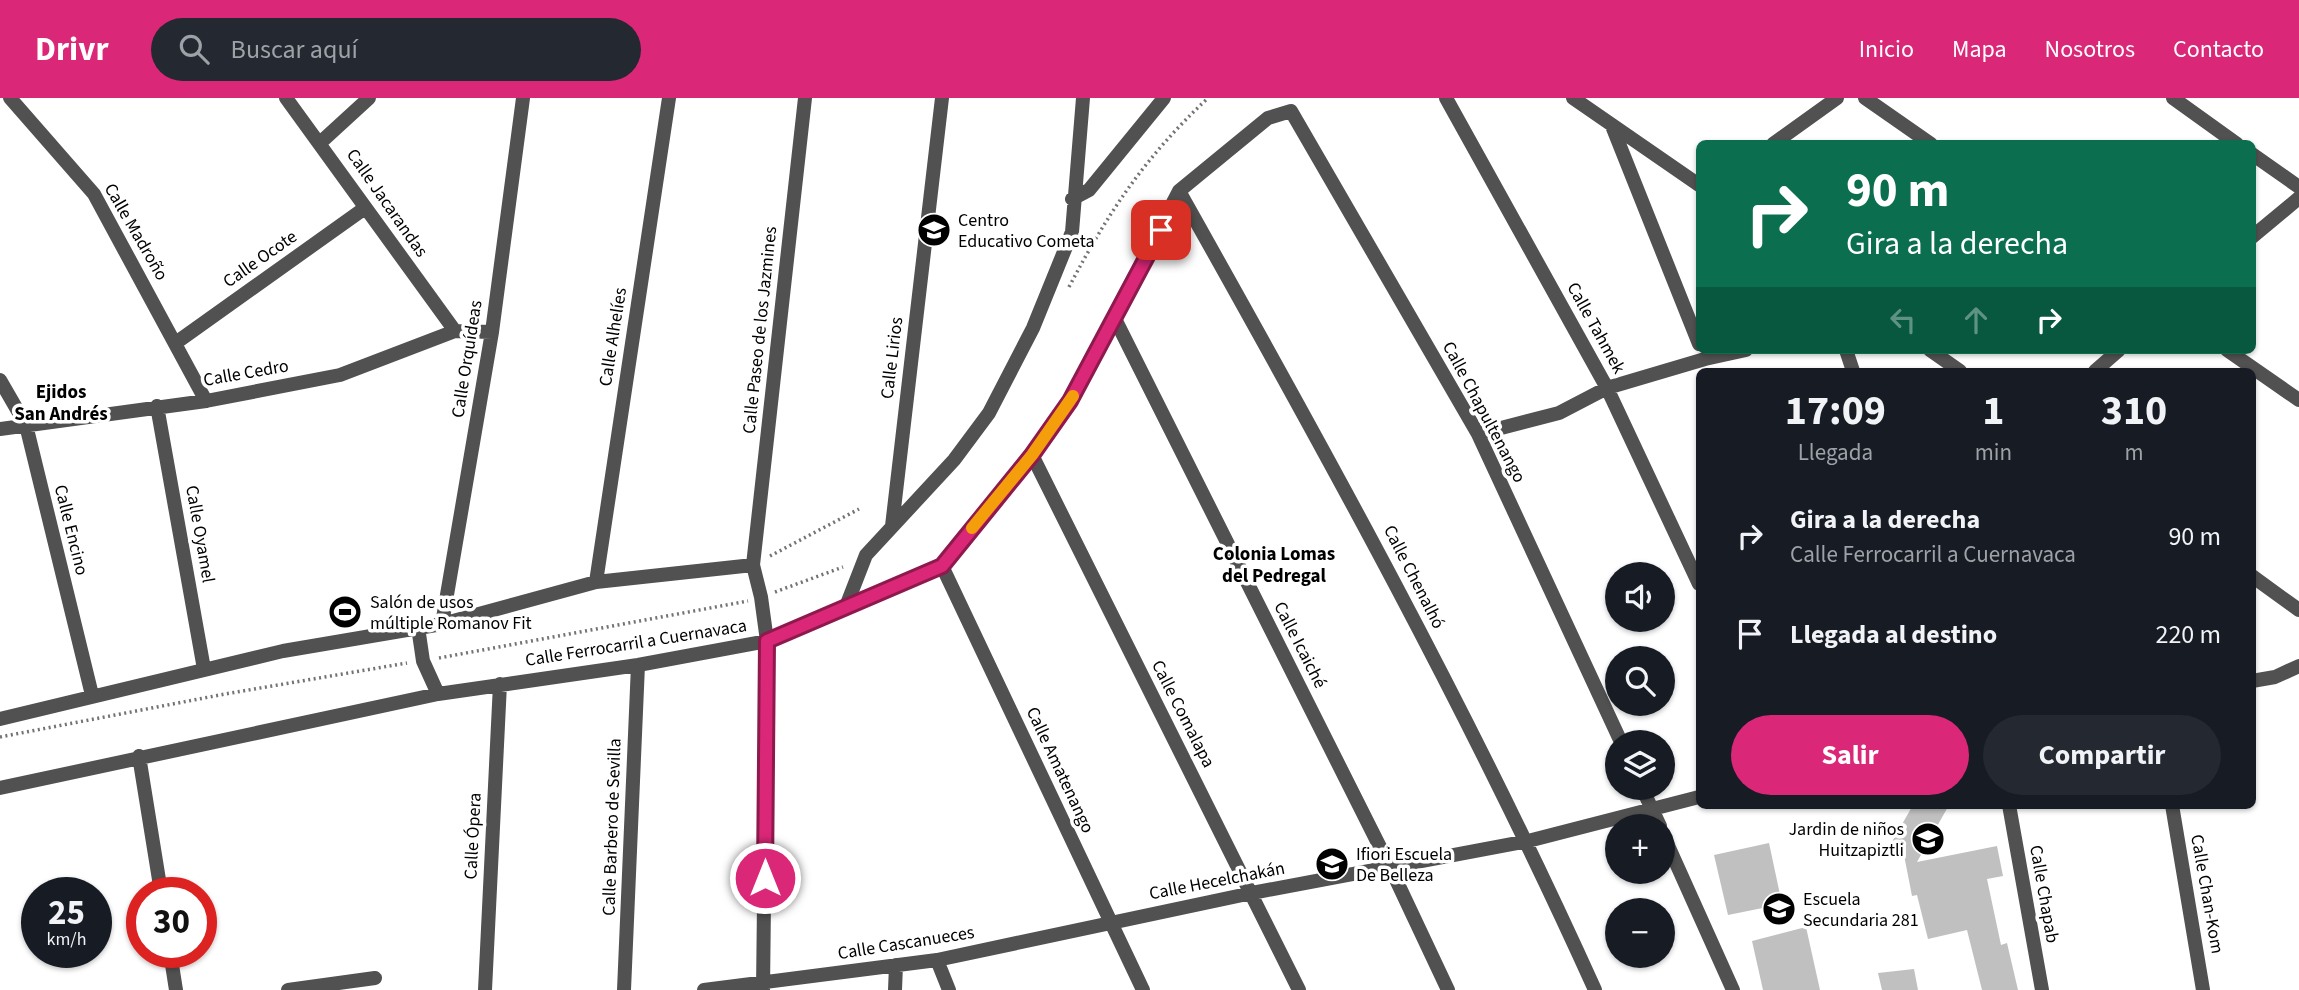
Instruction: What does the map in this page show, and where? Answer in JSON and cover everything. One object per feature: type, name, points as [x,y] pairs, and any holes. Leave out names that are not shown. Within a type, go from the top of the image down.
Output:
[{"type":"street","name":"Calle Madroño","points":[[10,98],[94,194],[177,342],[206,401]]},
{"type":"street","name":"Calle Jacarandas","points":[[286,98],[321,142],[365,208],[456,331]]},
{"type":"street","points":[[321,142],[369,98]]},
{"type":"street","name":"Calle Orquídeas","points":[[442,624],[492,332],[523,98]]},
{"type":"street","name":"Calle Alhelíes","points":[[596,582],[669,98]]},
{"type":"street","name":"Calle Paseo de los Jazmines","points":[[753,565],[805,98]]},
{"type":"street","name":"Calle Lirios","points":[[891,526],[942,98]]},
{"type":"street","points":[[845,609],[866,555],[954,460],[989,413],[1032,328],[1072,232],[1072,199],[1083,98]]},
{"type":"street","points":[[1072,199],[1089,190],[1164,98]]},
{"type":"street","name":"Calle Tahmek","points":[[1446,98],[1607,388],[1696,578]]},
{"type":"street","points":[[1573,98],[1696,183]]},
{"type":"street","points":[[1779,140],[1837,98]]},
{"type":"street","points":[[1865,98],[1925,140]]},
{"type":"street","points":[[2173,98],[2231,140]]},
{"type":"street","name":"Calle Ferrocarril a Cuernavaca","points":[[0,788],[139,756],[438,694],[638,666],[767,641],[942,566],[1032,455],[1070,401],[1115,319],[1179,191],[1268,118],[1291,111]]},
{"type":"street","name":"Calle Chapultenango","points":[[1291,111],[1478,433],[1615,730]]},
{"type":"street","points":[[1612,126],[1696,336]]},
{"type":"street","points":[[2256,157],[2299,187]]},
{"type":"street","name":"Calle Chenalhó","points":[[1179,191],[1354,503],[1528,841],[1595,990]]},
{"type":"street","points":[[2256,234],[2299,198]]},
{"type":"street","name":"Calle Ocote","points":[[177,342],[365,208]]},
{"type":"street","name":"Calle Icaiché","points":[[1115,319],[1391,869],[1448,990]]},
{"type":"street","name":"Calle Cedro","points":[[0,429],[206,401],[340,375],[456,331],[492,332]]},
{"type":"street","points":[[1478,433],[1559,413],[1607,388],[1730,354]]},
{"type":"street","points":[[1936,354],[1956,368]]},
{"type":"street","points":[[2098,368],[2114,354]]},
{"type":"street","points":[[2233,354],[2253,368]]},
{"type":"street","points":[[2256,370],[2299,400]]},
{"type":"street","name":"Calle Encino","points":[[0,380],[26,425],[92,695]]},
{"type":"street","name":"Calle Oyamel","points":[[158,406],[204,669]]},
{"type":"street","name":"Calle Comalapa","points":[[1032,455],[1299,990]]},
{"type":"street","points":[[0,719],[204,669],[442,624],[596,582],[753,565],[767,641],[764,987]]},
{"type":"street","name":"Calle Amatenango","points":[[942,566],[1143,990]]},
{"type":"street","points":[[2256,579],[2299,610]]},
{"type":"street","points":[[418,627],[423,661],[438,694]]},
{"type":"street","name":"Calle Barbero de Sevilla","points":[[624,990],[638,666]]},
{"type":"street","points":[[2256,680],[2275,677],[2299,666]]},
{"type":"street","name":"Calle Ópera","points":[[485,990],[500,684]]},
{"type":"street","points":[[139,756],[159,877]]},
{"type":"street","name":"Calle Hecelchakán","points":[[1111,922],[1528,841],[1696,798]]},
{"type":"street","points":[[1648,800],[1654,814]]},
{"type":"street","name":"Calle Chapab","points":[[2010,809],[2042,990]]},
{"type":"street","name":"Calle Chan-Kom","points":[[2173,809],[2203,990]]},
{"type":"street","points":[[1675,861],[1734,990]]},
{"type":"street","name":"Calle Cascanueces","points":[[704,990],[764,987],[937,960],[1111,922]]},
{"type":"street","points":[[937,960],[949,990]]},
{"type":"street","points":[[895,990],[896,965]]},
{"type":"street","points":[[173,968],[176,990]]},
{"type":"street","points":[[288,990],[375,978]]},
{"type":"path","points":[[1068,289],[1097,233],[1139,169],[1208,98]]},
{"type":"path","points":[[753,565],[859,509]]},
{"type":"path","points":[[0,737],[238,691],[423,661],[761,597],[828,574],[866,555]]},
{"type":"building","points":[[1911,809],[1947,809],[1917,862],[1997,846],[2003,876],[1987,879],[2001,945],[2007,943],[2018,990],[1982,990],[1967,930],[1928,939],[1917,895],[1912,896],[1904,855],[1889,847]]},
{"type":"building","points":[[1769,843],[1782,904],[1728,915],[1714,855]]},
{"type":"building","points":[[1806,927],[1820,990],[1763,990],[1752,941]]},
{"type":"building","points":[[1914,969],[1918,990],[1882,990],[1878,973]]},
{"type":"slow traffic","points":[[972,528],[1032,455],[1073,396]]},
{"type":"place","name":"Centro Educativo Cometa","points":[[934,230]]},
{"type":"place","name":"Salón de usos múltiple Romanov Fit","points":[[345,612]]},
{"type":"place","name":"Jardin de niños Huitzapiztli","points":[[1928,839]]},
{"type":"place","name":"Ifiori Escuela De Belleza","points":[[1332,864]]},
{"type":"place","name":"Escuela Secundaria 281","points":[[1779,909]]},
{"type":"district","name":"Ejidos San Andrés","points":[[61,403]]},
{"type":"district","name":"Colonia Lomas del Pedregal","points":[[1274,565]]},
{"type":"route","points":[[765,878],[767,641],[942,566],[1032,455],[1070,401],[1161,230]]}]
